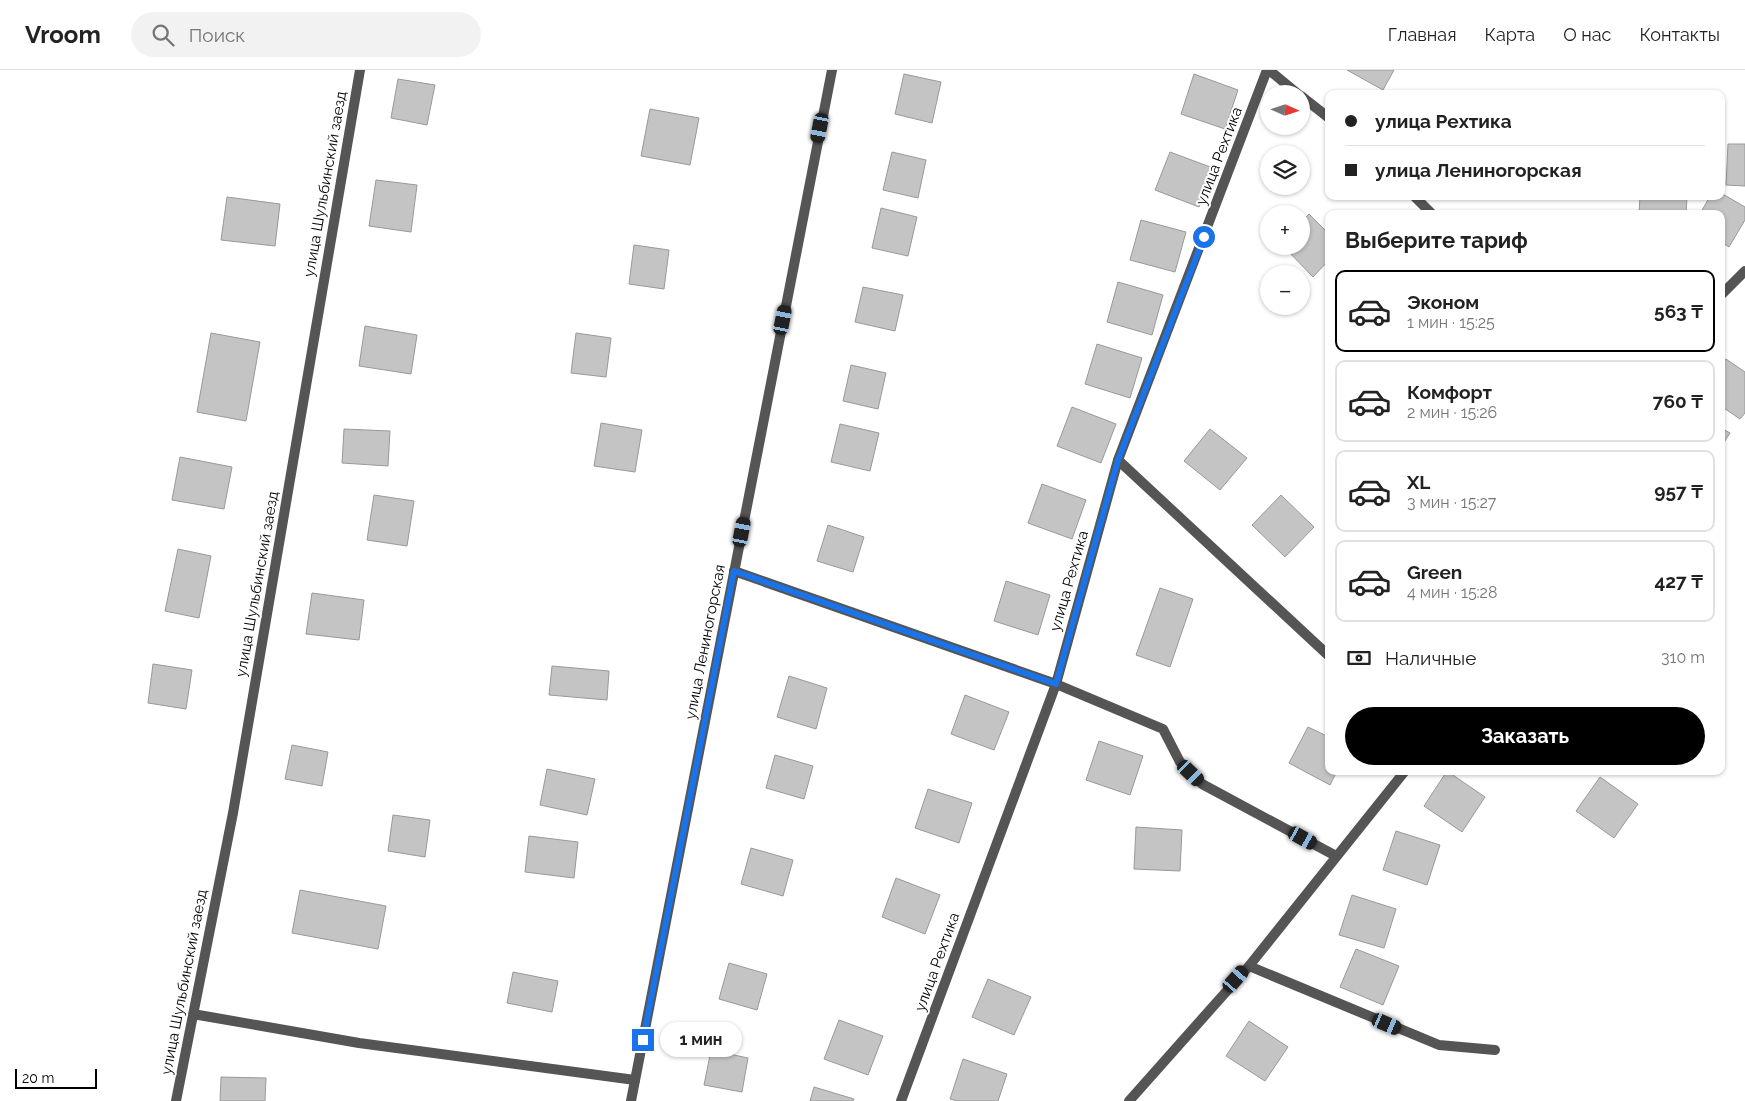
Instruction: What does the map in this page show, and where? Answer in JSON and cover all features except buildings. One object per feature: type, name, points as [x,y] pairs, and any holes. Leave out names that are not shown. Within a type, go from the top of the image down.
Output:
[{"type":"street","name":"улица Шульбинский заезд","points":[[176,1101],[233,813],[360,70]]},
{"type":"street","name":"улица Лениногорская","points":[[631,1101],[832,70]]},
{"type":"street","points":[[1268,70],[1287,85]]},
{"type":"street","name":"улица Рехтика","points":[[902,1101],[1056,684],[1118,460],[1268,70]]},
{"type":"street","points":[[1310,103],[1325,115]]},
{"type":"street","points":[[1418,200],[1428,210]]},
{"type":"street","points":[[1725,291],[1745,271]]},
{"type":"street","points":[[1118,460],[1325,652]]},
{"type":"street","points":[[734,571],[1056,684],[1163,728],[1180,762],[1202,784],[1336,856]]},
{"type":"street","points":[[1129,1101],[1248,966],[1401,775]]},
{"type":"street","points":[[1248,966],[1439,1045],[1495,1050]]},
{"type":"street","points":[[193,1014],[359,1043],[635,1080]]},
{"type":"route","points":[[643,1040],[734,571],[1056,684],[1118,460],[1204,237]]}]
